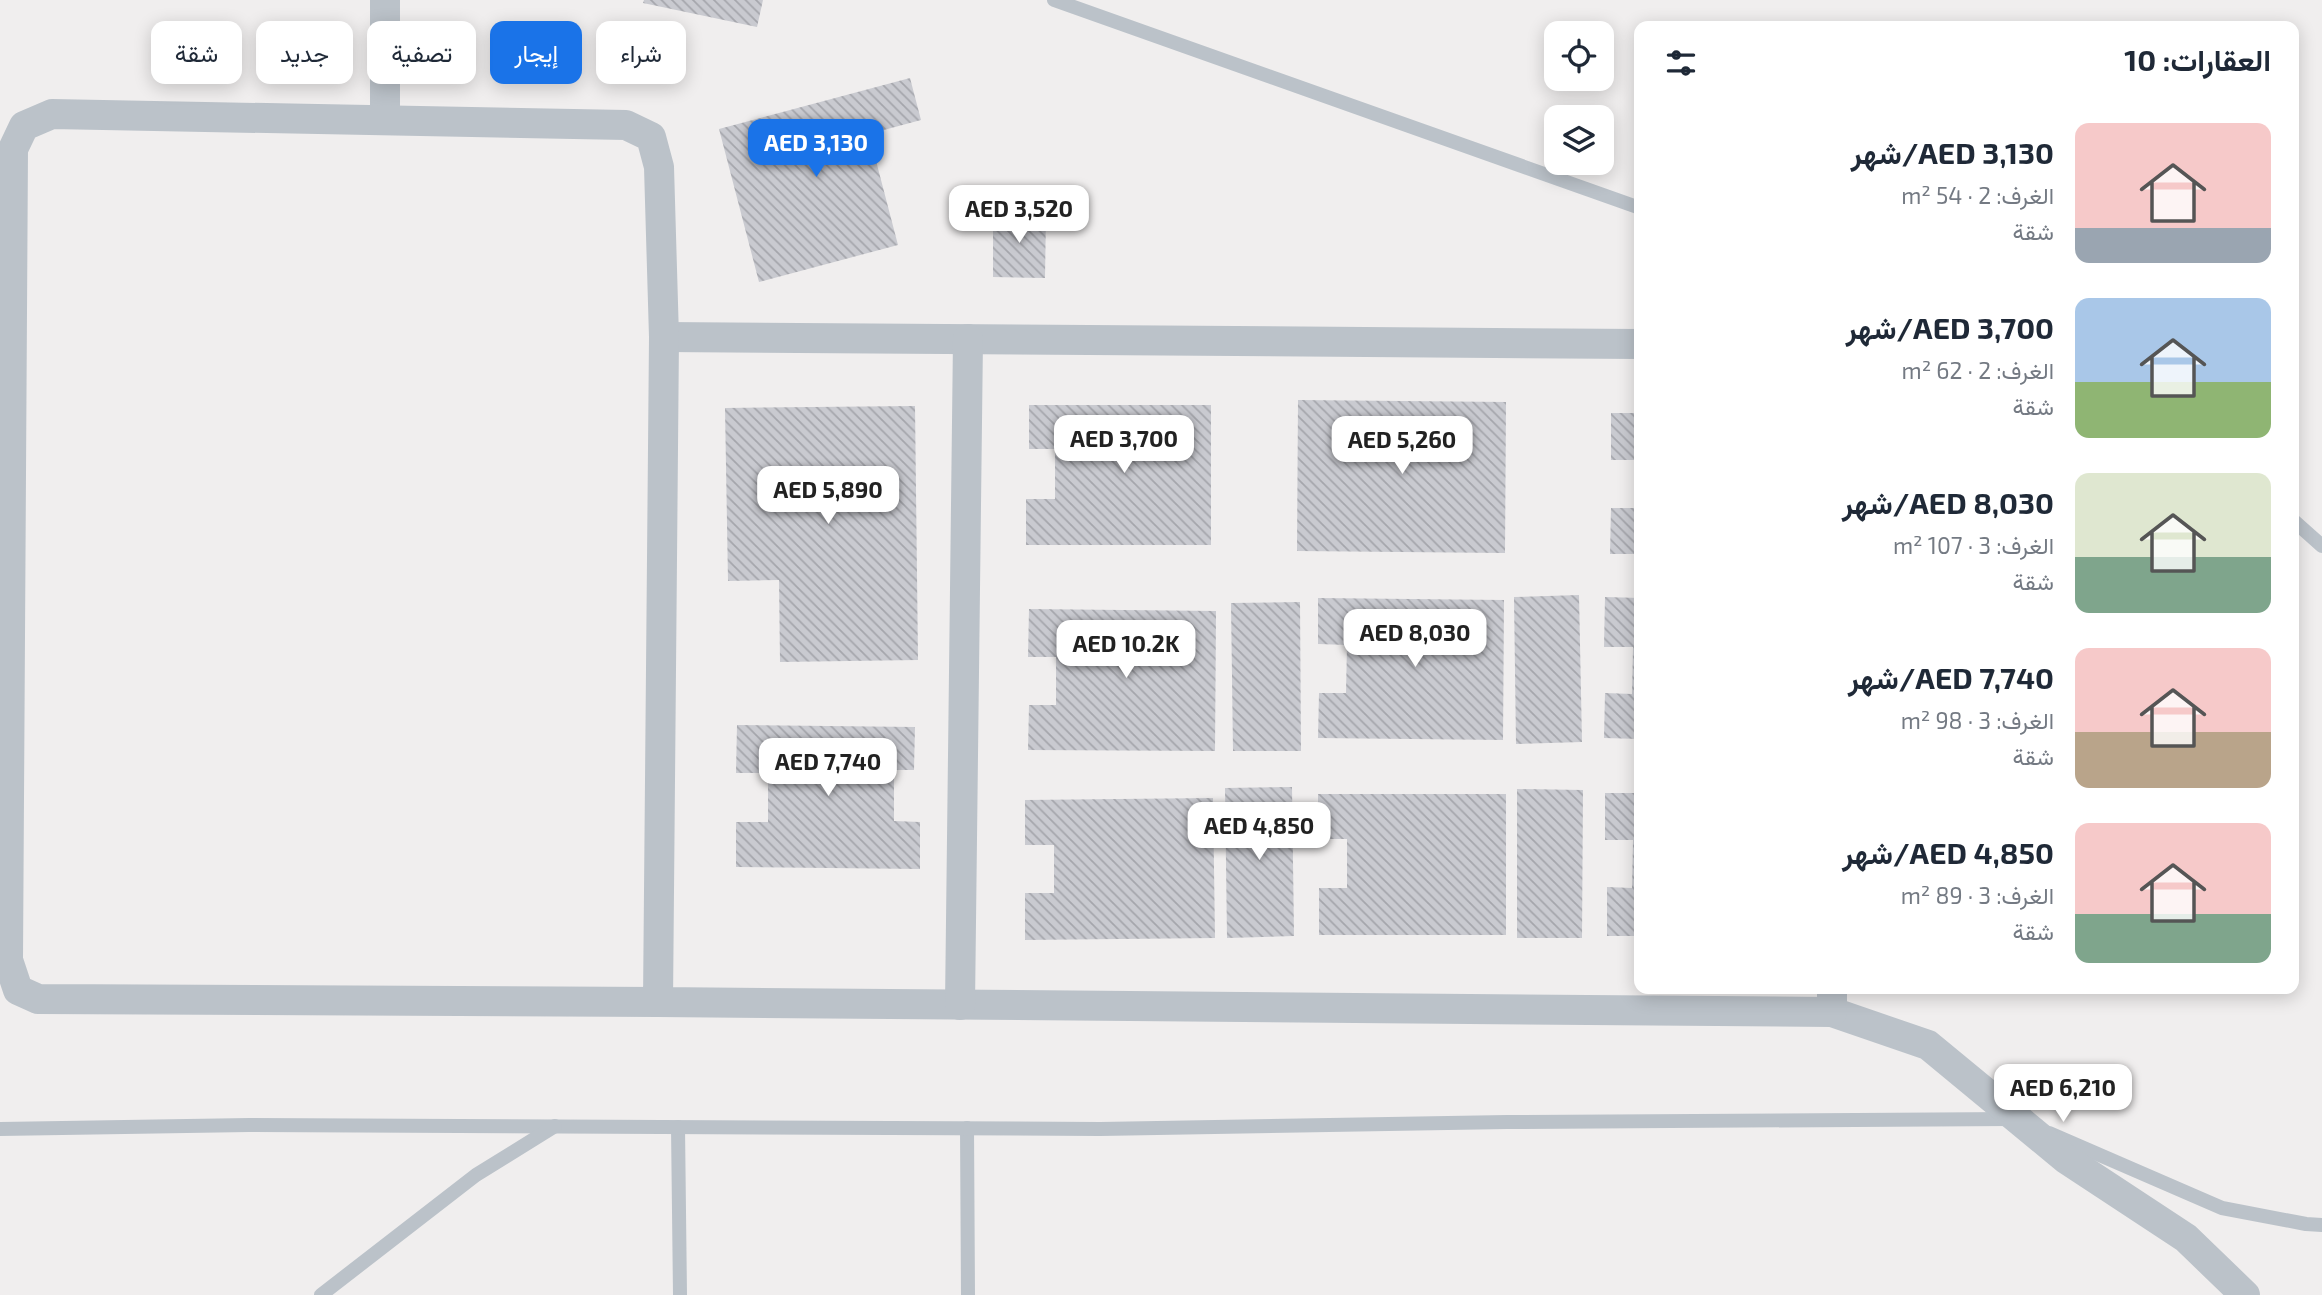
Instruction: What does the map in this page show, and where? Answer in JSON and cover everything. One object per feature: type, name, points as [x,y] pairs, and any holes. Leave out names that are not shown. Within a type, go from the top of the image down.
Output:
[{"type":"street","points":[[385,0],[385,120]]},
{"type":"street","points":[[657,1002],[664,337],[659,167],[651,137],[626,125],[52,114],[24,126],[13,149],[8,960],[18,990],[38,999],[960,1004],[1832,1000],[1928,1045],[2066,1159],[2186,1238],[2245,1295]]},
{"type":"street","points":[[664,337],[1634,344]]},
{"type":"street","points":[[960,1004],[968,339]]},
{"type":"lane","points":[[1054,0],[1634,206]]},
{"type":"lane","points":[[2299,525],[2322,546]]},
{"type":"lane","points":[[0,1129],[249,1125],[1100,1129],[1507,1122],[2017,1119],[2222,1208],[2322,1225]]},
{"type":"lane","points":[[321,1295],[476,1175],[555,1126]]},
{"type":"lane","points":[[678,1127],[680,1295]]},
{"type":"lane","points":[[967,1128],[968,1295]]},
{"type":"building","points":[[644,0],[763,0],[757,27],[643,3]]},
{"type":"building","points":[[910,78],[921,120],[869,134],[898,245],[759,282],[719,129]]},
{"type":"building","points":[[993,212],[1046,213],[1045,278],[993,277]]},
{"type":"building","points":[[1298,400],[1506,402],[1505,553],[1297,551]]},
{"type":"building","points":[[1029,405],[1211,405],[1211,545],[1026,545],[1026,499],[1055,499],[1055,449],[1029,449]]},
{"type":"building","points":[[915,406],[918,660],[780,662],[779,580],[728,581],[725,408]]},
{"type":"building","points":[[1611,413],[1634,413],[1634,460],[1611,460]]},
{"type":"building","points":[[1611,508],[1634,508],[1634,554],[1610,554]]},
{"type":"building","points":[[1579,595],[1582,742],[1516,744],[1514,597]]},
{"type":"building","points":[[1605,597],[1634,598],[1634,739],[1604,738],[1605,693],[1632,694],[1633,647],[1604,647]]},
{"type":"building","points":[[1318,598],[1504,600],[1503,740],[1318,738],[1319,693],[1346,693],[1347,645],[1318,644]]},
{"type":"building","points":[[1300,602],[1301,751],[1233,751],[1231,603]]},
{"type":"building","points":[[1029,609],[1216,611],[1215,751],[1028,750],[1029,705],[1056,705],[1056,657],[1028,657]]},
{"type":"building","points":[[737,725],[915,727],[914,770],[894,770],[894,821],[920,822],[920,869],[736,867],[736,822],[768,822],[768,773],[736,773]]},
{"type":"building","points":[[1292,787],[1294,936],[1227,938],[1225,788]]},
{"type":"building","points":[[1517,789],[1583,790],[1582,938],[1517,938]]},
{"type":"building","points":[[1605,793],[1634,793],[1634,936],[1607,936],[1607,887],[1632,888],[1633,840],[1605,840]]},
{"type":"building","points":[[1318,794],[1506,794],[1506,935],[1319,935],[1319,888],[1347,888],[1347,839],[1318,839]]},
{"type":"building","points":[[1213,798],[1215,938],[1025,940],[1025,893],[1054,893],[1054,845],[1025,845],[1025,800]]}]
